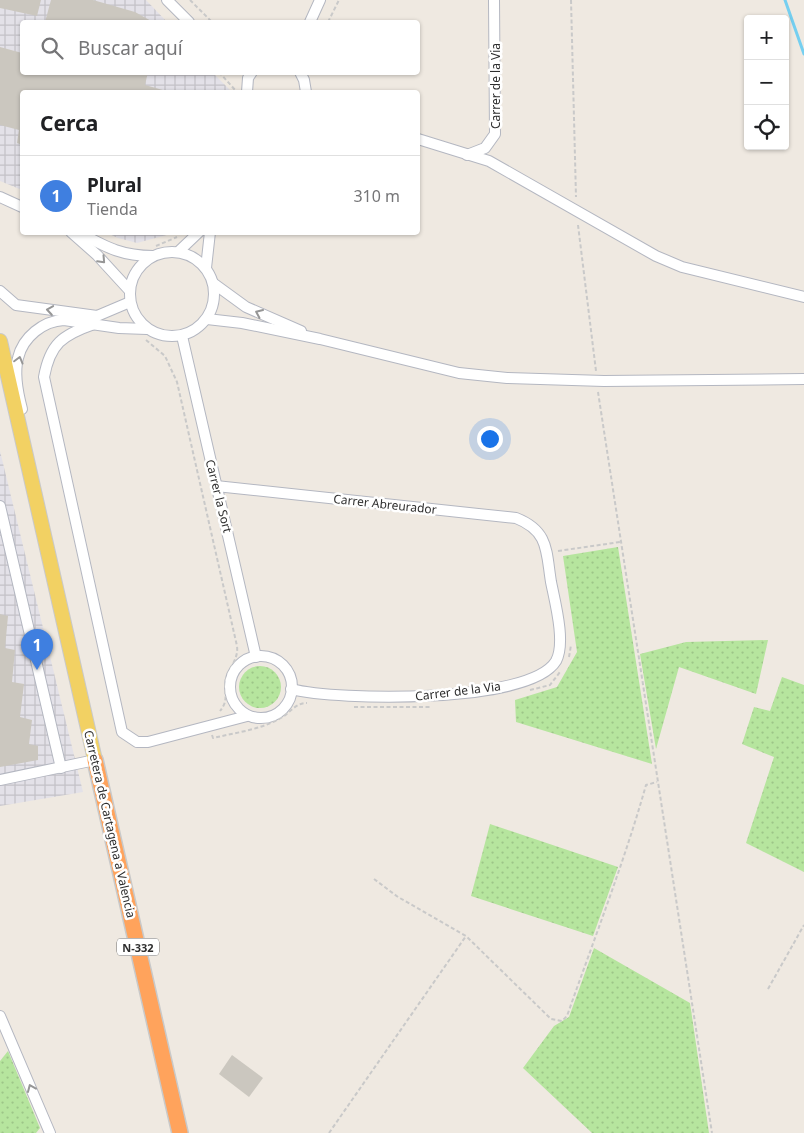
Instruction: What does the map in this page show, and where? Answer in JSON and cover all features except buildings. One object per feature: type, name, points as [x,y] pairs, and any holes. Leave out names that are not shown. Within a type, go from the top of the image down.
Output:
[{"type":"highway","name":"Carretera de Cartagena a Valencia","points":[[95,760],[180,1133]]},
{"type":"main road","name":"Carretera de Cartagena a Valencia","points":[[0,341],[95,760]]},
{"type":"street","points":[[167,0],[187,20]]},
{"type":"street","points":[[311,20],[320,0]]},
{"type":"street","name":"Carrer de la Via","points":[[466,156],[485,148],[495,134],[494,0]]},
{"type":"street","points":[[246,90],[247,75]]},
{"type":"street","points":[[302,75],[306,90]]},
{"type":"street","points":[[420,140],[466,156],[489,161],[656,256],[682,267],[804,297]]},
{"type":"street","points":[[0,196],[20,206]]},
{"type":"street","points":[[74,235],[97,255],[130,291]]},
{"type":"street","points":[[46,545],[47,523],[20,403],[16,369],[18,357],[28,339],[44,326],[64,320],[147,329],[164,336],[182,336],[192,332],[207,319],[214,302],[213,283],[206,268],[193,258],[178,252],[165,253],[154,251],[132,256],[118,252],[84,235]]},
{"type":"street","points":[[178,252],[196,235]]},
{"type":"street","points":[[206,268],[210,235]]},
{"type":"street","points":[[147,329],[136,317],[130,302],[130,291],[137,270],[154,251]]},
{"type":"street","points":[[213,283],[246,307],[320,339]]},
{"type":"street","points":[[0,291],[16,305],[97,316],[130,302]]},
{"type":"street","points":[[207,319],[242,323],[320,339],[459,373],[507,378],[604,381],[804,379]]},
{"type":"street","points":[[94,324],[66,336],[58,342],[52,349],[44,378],[122,732],[137,742],[148,742],[247,716],[260,718],[275,714],[286,705],[292,689],[290,677],[280,663],[271,658],[256,656],[243,662],[231,679],[231,695],[238,709],[247,716]]},
{"type":"street","name":"Carrer la Sort","points":[[182,336],[256,656]]},
{"type":"street","name":"Carrer Abreurador","points":[[216,486],[516,518],[527,522],[545,541]]},
{"type":"street","points":[[0,506],[61,768]]},
{"type":"street","name":"Carrer de la Via","points":[[292,689],[310,694],[397,698],[486,690],[544,674],[557,658],[560,641],[545,541]]},
{"type":"street","points":[[0,780],[95,760]]},
{"type":"street","points":[[0,1016],[50,1133]]},
{"type":"path","points":[[190,0],[210,20]]},
{"type":"path","points":[[329,20],[339,0]]},
{"type":"path","points":[[572,0],[576,196]]},
{"type":"path","points":[[222,75],[236,90]]},
{"type":"path","points":[[578,224],[596,371]]},
{"type":"path","points":[[154,251],[179,235]]},
{"type":"path","points":[[145,340],[165,356],[178,385],[237,646],[237,657],[225,684],[227,700],[221,711],[208,717],[213,738],[253,729],[279,720],[298,704],[308,703]]},
{"type":"path","points":[[598,391],[712,1133]]},
{"type":"path","points":[[547,552],[620,542]]},
{"type":"path","points":[[566,663],[572,651],[571,642]]},
{"type":"path","points":[[526,691],[550,685],[561,670]]},
{"type":"path","points":[[352,707],[398,708],[440,706]]},
{"type":"path","points":[[374,879],[398,897],[466,936],[551,1019],[558,1022],[565,1019],[634,826],[646,785],[657,782]]},
{"type":"path","points":[[768,989],[804,925]]},
{"type":"path","points":[[328,1133],[466,936]]},
{"type":"shaded area","points":[[0,0],[146,0],[165,20],[20,20],[20,75],[215,75],[230,90],[20,90],[20,189],[0,181]]},
{"type":"shaded area","points":[[111,235],[167,235],[137,243]]},
{"type":"shaded area","points":[[0,451],[83,792],[0,806]]},
{"type":"green space","points":[[618,547],[652,764],[516,722],[515,700],[557,687],[577,652],[563,556]]},
{"type":"green space","points":[[768,640],[756,694],[679,667],[656,749],[640,654],[686,642]]},
{"type":"green space","points":[[260,666],[275,672],[281,687],[275,702],[260,708],[245,702],[239,687],[245,672]]},
{"type":"green space","points":[[782,677],[804,685],[804,872],[746,843],[774,757],[742,744],[754,707],[770,711]]},
{"type":"green space","points":[[490,824],[618,867],[593,936],[471,896]]},
{"type":"green space","points":[[594,948],[690,1003],[709,1133],[592,1133],[523,1068],[554,1026],[569,1017]]},
{"type":"green space","points":[[8,1051],[40,1128],[36,1133],[0,1133],[0,1061]]},
{"type":"waterway","points":[[785,0],[804,54]]},
{"type":"place","name":"Plural","points":[[37,670]]}]
